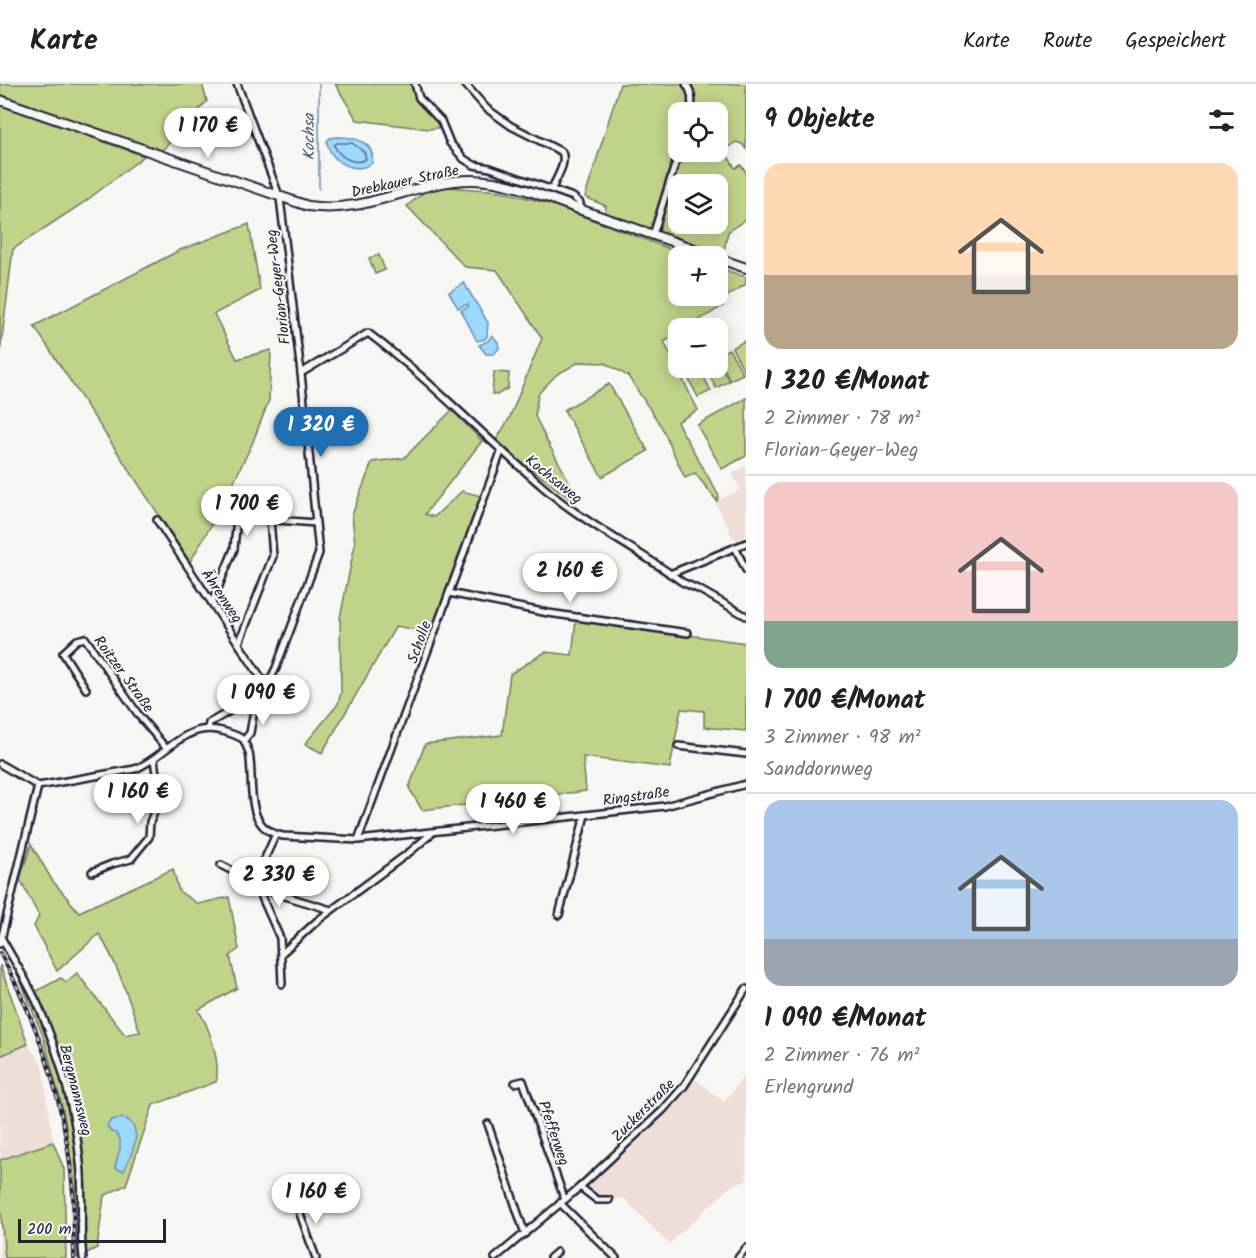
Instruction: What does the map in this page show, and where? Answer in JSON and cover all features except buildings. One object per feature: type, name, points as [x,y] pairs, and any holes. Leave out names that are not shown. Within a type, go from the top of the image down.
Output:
[{"type":"street","name":"Florian-Geyer-Weg","points":[[237,84],[280,198],[319,554],[276,668],[268,685],[256,699],[249,733],[244,740]]},
{"type":"street","points":[[415,84],[419,98],[441,121],[450,143],[464,159],[474,165],[577,199],[580,209]]},
{"type":"street","points":[[465,84],[486,108],[510,126],[562,152],[563,164],[552,189]]},
{"type":"street","points":[[686,84],[691,90],[691,102]]},
{"type":"street","name":"Drebkauer Straße","points":[[0,100],[308,206],[324,209],[367,204],[455,182],[474,180],[498,183],[684,246]]},
{"type":"street","points":[[653,235],[676,162]]},
{"type":"street","name":"Drebkauer Straße","points":[[728,262],[746,268]]},
{"type":"street","name":"Kochsaweg","points":[[301,374],[368,333],[389,349],[501,452],[562,502],[682,582],[746,616]]},
{"type":"street","name":"Scholle","points":[[358,840],[501,452]]},
{"type":"street","points":[[212,603],[234,549],[237,516],[316,523]]},
{"type":"street","points":[[239,643],[273,556],[270,519]]},
{"type":"street","name":"Ährenweg","points":[[157,520],[268,685]]},
{"type":"street","points":[[670,574],[746,543]]},
{"type":"street","points":[[735,547],[746,570]]},
{"type":"street","points":[[449,593],[548,613],[688,633]]},
{"type":"street","name":"Roitzer Straße","points":[[86,689],[63,653],[77,640],[85,638],[155,737],[166,748]]},
{"type":"street","points":[[208,729],[209,723],[244,703]]},
{"type":"street","points":[[0,764],[39,786],[135,769],[146,765],[189,733],[208,729],[233,734],[244,740],[249,753],[251,799],[259,819],[265,827],[276,834],[254,882],[280,938],[282,984]]},
{"type":"street","points":[[678,746],[746,754]]},
{"type":"street","points":[[92,872],[131,859],[149,837],[150,822],[157,805],[158,790],[154,759]]},
{"type":"street","name":"Ringstraße","points":[[276,834],[358,840],[433,832],[665,806],[746,783]]},
{"type":"street","points":[[1,941],[39,786]]},
{"type":"street","points":[[559,915],[585,815]]},
{"type":"street","points":[[282,953],[331,910],[433,832]]},
{"type":"street","points":[[221,865],[272,892],[331,910]]},
{"type":"street","name":"Bergmannsweg","points":[[1,941],[38,1006],[54,1046],[66,1088],[80,1159],[83,1191],[83,1258]]},
{"type":"street","name":"Zuckerstraße","points":[[495,1258],[563,1201],[663,1110],[684,1086],[745,994]]},
{"type":"street","name":"Pfefferweg","points":[[515,1083],[523,1081],[563,1201]]},
{"type":"street","points":[[488,1125],[525,1234]]},
{"type":"street","points":[[580,1186],[597,1200],[609,1200]]},
{"type":"street","points":[[295,1200],[316,1258]]},
{"type":"street","points":[[563,1201],[616,1258]]},
{"type":"street","points":[[738,1258],[746,1248]]},
{"type":"street","points":[[550,1258],[557,1252]]},
{"type":"shaded area","points":[[746,466],[746,536],[736,540],[715,502],[740,490],[732,474]]},
{"type":"shaded area","points":[[28,1044],[42,1065],[53,1142],[0,1160],[0,1056]]},
{"type":"shaded area","points":[[746,1073],[746,1181],[733,1184],[669,1244],[625,1199],[597,1198],[586,1187],[639,1141],[673,1107],[695,1079],[724,1102]]},
{"type":"shaded area","points":[[0,1204],[5,1251],[5,1258],[0,1258]]},
{"type":"green space","points":[[0,84],[202,84],[207,101],[161,152],[0,95]]},
{"type":"green space","points":[[335,84],[411,84],[415,97],[441,125],[429,129],[357,120]]},
{"type":"green space","points":[[620,84],[746,84],[746,149],[742,144],[736,142],[728,147],[728,102],[668,102],[668,162],[728,162],[728,157],[735,168],[741,165],[746,172],[746,219],[728,232],[728,174],[668,174],[668,234],[728,234],[725,246],[690,246],[605,212],[606,206],[585,197]]},
{"type":"green space","points":[[0,105],[144,156],[86,201],[13,249],[0,354]]},
{"type":"green space","points":[[446,187],[501,191],[550,204],[668,248],[668,306],[723,306],[703,318],[668,318],[668,339],[664,342],[668,350],[668,378],[682,378],[698,410],[677,422],[719,496],[717,501],[695,473],[685,478],[661,426],[628,376],[605,363],[579,362],[556,375],[538,394],[535,416],[576,494],[573,501],[495,442],[509,419],[542,338],[497,270],[465,267],[407,206],[424,192]]},
{"type":"green space","points":[[249,224],[260,290],[214,314],[237,359],[271,350],[269,400],[252,444],[222,506],[190,562],[34,326],[180,250]]},
{"type":"green space","points":[[379,255],[385,270],[375,274],[369,258]]},
{"type":"green space","points":[[728,271],[746,277],[746,284],[728,296]]},
{"type":"green space","points":[[744,341],[746,346],[745,373],[732,348]]},
{"type":"green space","points":[[728,350],[743,374],[730,380],[728,376]]},
{"type":"green space","points":[[494,372],[509,373],[508,388],[497,395],[492,394]]},
{"type":"green space","points":[[688,378],[704,378],[711,391],[698,397]]},
{"type":"green space","points":[[710,378],[727,378],[729,381],[716,388]]},
{"type":"green space","points":[[609,384],[648,451],[602,477],[564,410]]},
{"type":"green space","points":[[746,398],[746,456],[722,469],[697,425]]},
{"type":"green space","points":[[452,410],[482,441],[425,514],[434,517],[462,491],[481,496],[431,633],[396,626],[322,753],[305,744],[338,704],[341,692],[340,618],[355,544],[352,515],[372,462],[404,458]]},
{"type":"green space","points":[[576,620],[746,643],[746,731],[704,727],[704,711],[681,709],[670,768],[583,757],[586,791],[422,810],[409,788],[425,744],[502,735],[510,674],[545,652],[572,655]]},
{"type":"green space","points":[[31,844],[52,880],[79,912],[173,869],[179,891],[198,904],[229,897],[239,949],[230,956],[237,988],[198,1010],[213,1044],[217,1065],[216,1082],[153,1105],[126,1185],[104,1196],[97,1248],[77,1258],[75,1186],[63,1110],[43,1036],[20,980],[37,991],[61,978],[66,982],[77,973],[125,1035],[140,1032],[117,969],[99,934],[57,971],[34,926],[39,916],[20,879]]},
{"type":"green space","points":[[0,965],[28,1044],[0,1056]]},
{"type":"green space","points":[[53,1142],[64,1169],[66,1258],[5,1258],[0,1204],[0,1160]]},
{"type":"water","points":[[337,137],[356,139],[367,145],[372,156],[372,163],[358,168],[338,160],[332,155],[327,141]]},
{"type":"water","points":[[464,283],[488,323],[485,339],[477,341],[461,310],[468,307],[468,304],[458,308],[449,292]]},
{"type":"water","points":[[492,335],[498,342],[499,348],[494,354],[486,354],[479,345],[488,341]]},
{"type":"water","points":[[124,1118],[131,1122],[136,1135],[133,1150],[124,1171],[115,1168],[120,1140],[116,1133],[111,1132],[107,1126],[111,1120]]},
{"type":"waterway","name":"Kochsa","points":[[319,84],[319,189]]},
{"type":"railway","points":[[0,953],[39,1040],[58,1100],[70,1163],[74,1258]]}]
